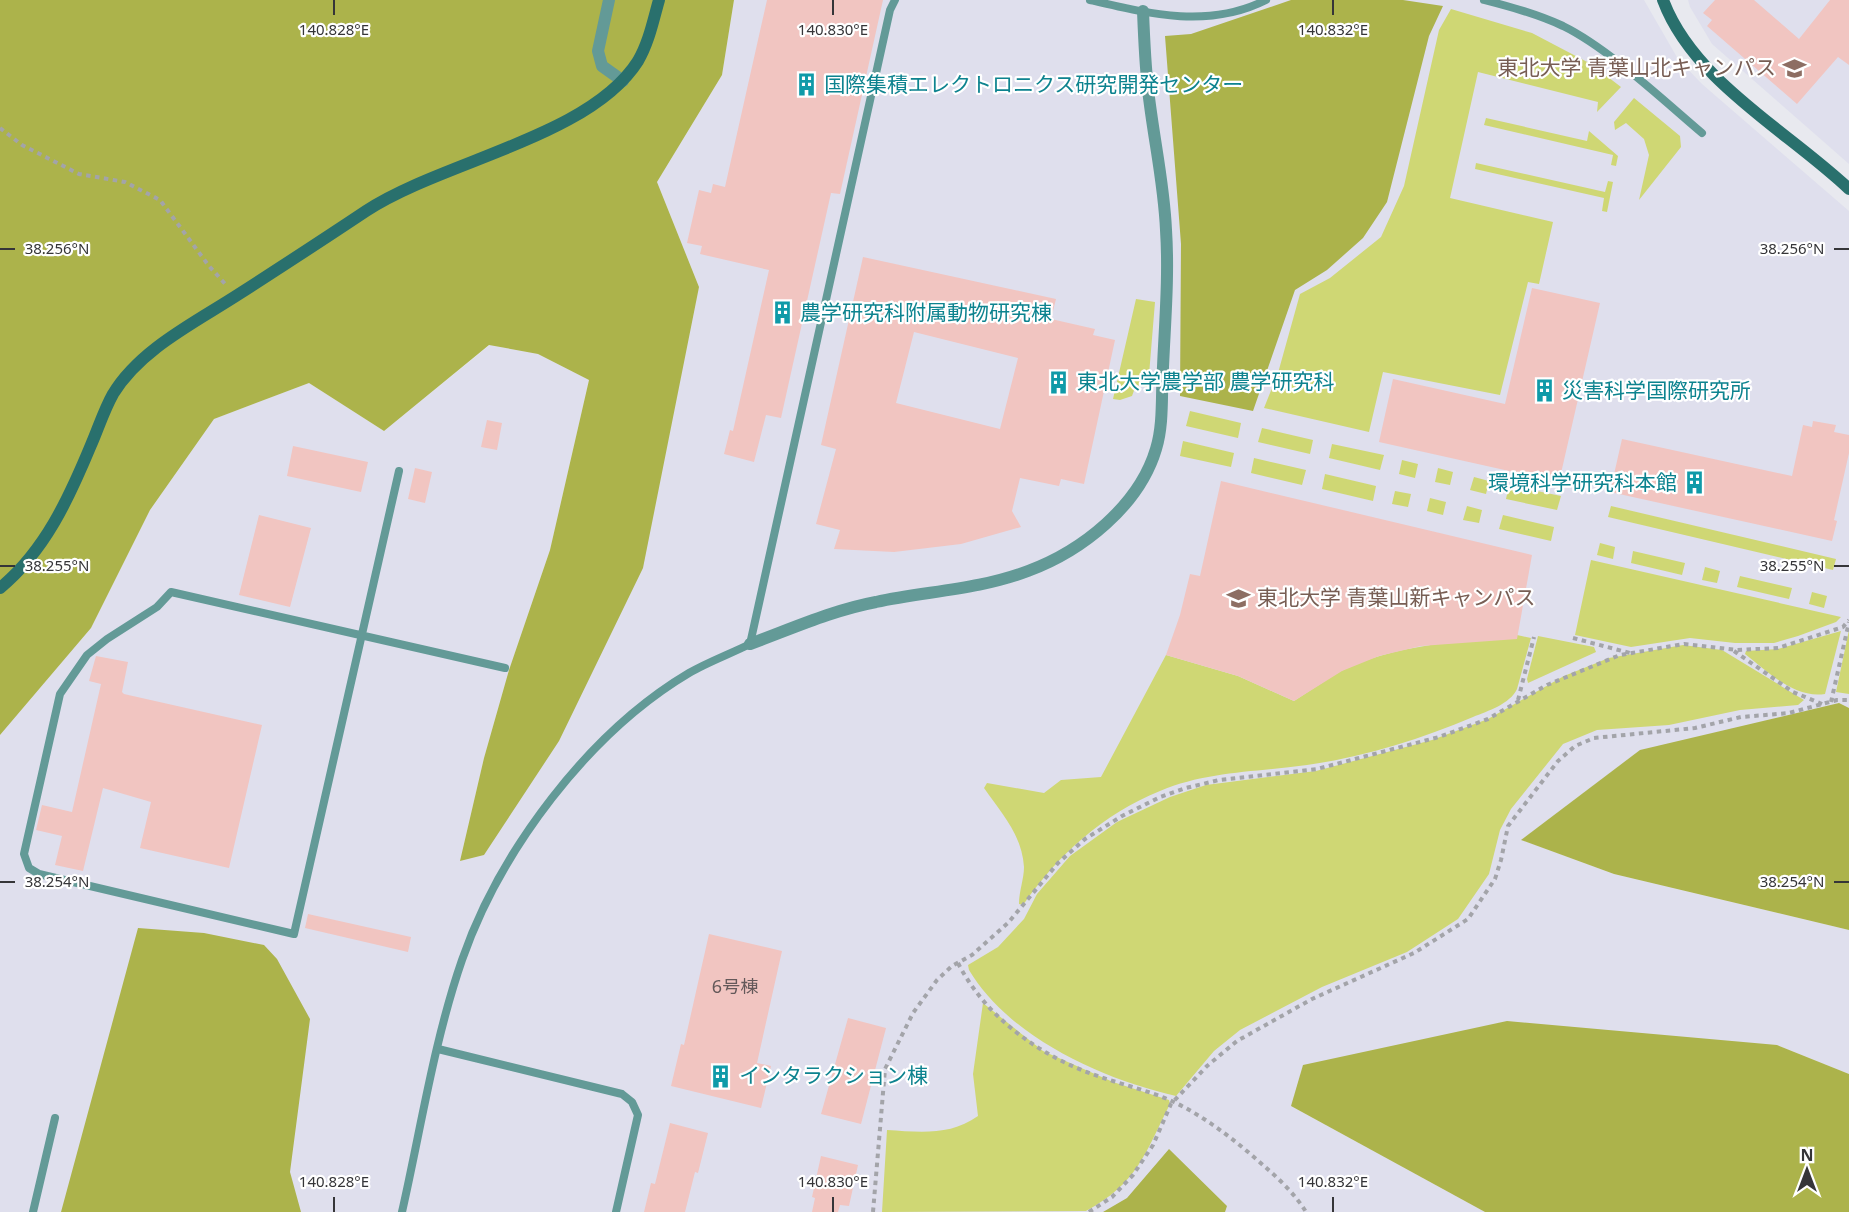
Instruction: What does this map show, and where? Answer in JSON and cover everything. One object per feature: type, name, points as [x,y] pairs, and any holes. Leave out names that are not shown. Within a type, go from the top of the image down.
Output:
[{"type":"street","points":[[609,0],[598,51],[602,66],[623,81]]},
{"type":"street","points":[[0,588],[16,575],[40,546],[57,518],[113,394],[148,354],[391,195],[568,120],[623,81],[648,42],[659,0]]},
{"type":"street","points":[[1663,0],[1679,35],[1695,56],[1740,98],[1849,189]]},
{"type":"street","points":[[750,644],[818,618],[872,602],[994,583],[1030,570],[1069,551],[1101,528],[1123,507],[1139,484],[1156,449],[1160,427],[1167,298],[1166,230],[1148,91],[1144,6]]},
{"type":"lane","points":[[402,1212],[438,1049],[463,958],[488,898],[522,839],[563,784],[613,731],[653,698],[689,673],[750,644],[890,10],[895,0]]},
{"type":"lane","points":[[1090,0],[1144,6],[1178,17],[1215,17],[1245,11],[1266,0]]},
{"type":"lane","points":[[1484,0],[1531,13],[1565,27],[1602,51],[1702,133]]},
{"type":"lane","points":[[399,471],[363,635],[294,934],[39,874],[29,868],[24,854],[60,694],[87,655],[107,639],[157,607],[171,592],[363,635],[505,668]]},
{"type":"lane","points":[[438,1049],[622,1094],[632,1102],[638,1115],[616,1212]]},
{"type":"lane","points":[[33,1212],[55,1118]]},
{"type":"path","points":[[0,128],[22,145],[79,174],[124,182],[160,200],[209,266],[236,296]]},
{"type":"path","points":[[873,1212],[885,1069],[913,1013],[937,980],[972,955],[1008,923],[1058,863],[1085,839],[1160,797],[1219,780],[1317,769],[1470,727],[1563,678],[1632,653],[1684,644],[1731,649],[1778,648],[1843,627],[1849,621]]},
{"type":"path","points":[[1831,702],[1849,621]]},
{"type":"path","points":[[1518,701],[1534,637]]},
{"type":"path","points":[[1573,638],[1632,653]]},
{"type":"path","points":[[1731,649],[1793,692],[1822,704]]},
{"type":"path","points":[[1089,1212],[1112,1197],[1144,1161],[1173,1102],[1207,1065],[1237,1041],[1312,999],[1414,953],[1468,919],[1494,879],[1502,860],[1508,826],[1558,761],[1575,746],[1601,737],[1695,728],[1741,717],[1789,713],[1831,702],[1849,700]]},
{"type":"path","points":[[958,963],[970,986],[1007,1025],[1024,1038],[1090,1073],[1173,1102],[1235,1140],[1271,1173],[1306,1212]]},
{"type":"shaded area","name":"東北大学 青葉山新キャンパス","points":[[734,0],[1644,0],[1678,59],[1702,84],[1849,211],[1849,708],[1838,703],[1522,840],[1614,874],[1849,930],[1849,1074],[1777,1045],[1291,1106],[1485,1212],[0,1212],[0,735],[91,628],[150,510],[214,419],[309,383],[384,431],[490,345],[538,354],[589,380],[550,550],[509,670],[484,758],[460,861],[484,855],[699,287],[657,182],[722,75]]},
{"type":"shaded area","name":"東北大学 青葉山北キャンパス","points":[[1688,0],[1849,0],[1849,164],[1712,44]]},
{"type":"green space","points":[[0,0],[734,0],[722,75],[657,182],[699,287],[643,568],[559,741],[484,855],[460,861],[484,758],[509,670],[550,550],[589,380],[538,354],[489,345],[384,431],[309,383],[214,419],[150,510],[91,628],[0,735]]},
{"type":"green space","points":[[1291,0],[1403,0],[1443,6],[1429,36],[1387,202],[1363,238],[1327,270],[1295,290],[1253,411],[1180,396],[1181,244],[1165,36],[1191,34]]},
{"type":"green space","points":[[1451,9],[1532,33],[1591,64],[1621,87],[1597,112],[1598,102],[1478,72],[1450,198],[1553,222],[1539,284],[1528,282],[1500,395],[1383,372],[1369,432],[1264,408],[1278,373],[1300,294],[1330,278],[1381,237],[1404,186],[1439,30]]},
{"type":"green space","points":[[1634,98],[1680,136],[1681,147],[1639,200],[1649,155],[1644,139],[1626,123],[1615,130],[1614,122]]},
{"type":"green space","points":[[1486,118],[1587,141],[1589,131],[1618,156],[1616,166],[1611,165],[1613,155],[1484,125]]},
{"type":"green space","points":[[1476,163],[1605,192],[1608,181],[1613,182],[1607,212],[1602,211],[1604,198],[1475,169]]},
{"type":"green space","points":[[1136,299],[1155,302],[1148,387],[1136,385],[1132,396],[1120,400],[1113,399]]},
{"type":"green space","points":[[1190,411],[1241,423],[1238,438],[1186,426]]},
{"type":"green space","points":[[1262,428],[1313,440],[1310,454],[1258,442]]},
{"type":"green space","points":[[1183,441],[1234,453],[1231,467],[1180,456]]},
{"type":"green space","points":[[1332,444],[1384,455],[1380,470],[1329,458]]},
{"type":"green space","points":[[1254,458],[1306,470],[1302,485],[1251,473]]},
{"type":"green space","points":[[1402,460],[1418,464],[1415,478],[1399,474]]},
{"type":"green space","points":[[1438,468],[1453,472],[1450,485],[1435,482]]},
{"type":"green space","points":[[1325,474],[1376,486],[1373,501],[1322,489]]},
{"type":"green space","points":[[1474,477],[1489,481],[1486,494],[1470,490]]},
{"type":"green space","points":[[1509,485],[1561,496],[1557,510],[1506,499]]},
{"type":"green space","points":[[1395,491],[1411,494],[1408,507],[1392,504]]},
{"type":"green space","points":[[1430,498],[1446,502],[1443,515],[1427,511]]},
{"type":"green space","points":[[1467,506],[1482,510],[1479,523],[1463,520]]},
{"type":"green space","points":[[1611,506],[1836,559],[1833,570],[1608,517]]},
{"type":"green space","points":[[1503,515],[1554,527],[1551,541],[1499,529]]},
{"type":"green space","points":[[1600,543],[1615,547],[1613,559],[1597,555]]},
{"type":"green space","points":[[1633,551],[1685,563],[1682,575],[1631,563]]},
{"type":"green space","points":[[1591,560],[1841,617],[1836,622],[1774,643],[1735,643],[1690,638],[1631,647],[1575,635]]},
{"type":"green space","points":[[1705,567],[1720,571],[1717,583],[1702,580]]},
{"type":"green space","points":[[1740,576],[1792,588],[1789,599],[1737,587]]},
{"type":"green space","points":[[1812,592],[1827,596],[1824,608],[1809,604]]},
{"type":"green space","points":[[1849,630],[1849,694],[1836,692]]},
{"type":"green space","points":[[1841,631],[1825,694],[1803,692],[1792,688],[1745,654],[1746,651],[1778,649]]},
{"type":"green space","points":[[1517,635],[1531,638],[1517,689],[1509,699],[1498,706],[1433,733],[1371,752],[1328,762],[1196,779],[1160,791],[1119,811],[1083,838],[1051,869],[1023,905],[1019,904],[1024,867],[1019,845],[1010,825],[984,788],[987,783],[1044,793],[1061,780],[1101,777],[1166,655],[1238,676],[1294,701],[1341,671],[1383,655],[1450,642]]},
{"type":"green space","points":[[1538,636],[1594,647],[1596,652],[1528,683],[1527,679]]},
{"type":"green space","points":[[1683,645],[1722,650],[1804,700],[1798,705],[1740,710],[1669,725],[1597,730],[1563,744],[1511,809],[1500,830],[1489,874],[1458,919],[1407,952],[1322,987],[1240,1030],[1214,1051],[1176,1096],[1118,1079],[1059,1052],[1008,1016],[986,994],[969,970],[968,965],[998,947],[1024,919],[1037,894],[1070,856],[1117,822],[1170,797],[1206,785],[1316,771],[1432,740],[1488,719],[1564,676],[1609,658]]},
{"type":"green space","points":[[1839,703],[1849,708],[1849,930],[1614,874],[1521,840],[1640,750]]},
{"type":"green space","points":[[138,928],[204,933],[264,945],[277,959],[310,1019],[290,1172],[301,1212],[61,1212]]},
{"type":"green space","points":[[983,1003],[1043,1051],[1113,1082],[1169,1100],[1170,1104],[1146,1152],[1129,1178],[1104,1200],[1086,1211],[882,1212],[887,1130],[923,1132],[946,1130],[978,1116],[973,1074]]},
{"type":"green space","points":[[1507,1021],[1777,1045],[1849,1074],[1849,1212],[1485,1212],[1291,1106],[1303,1065]]},
{"type":"green space","points":[[1169,1149],[1227,1206],[1225,1212],[1103,1212],[1127,1198]]},
{"type":"building","points":[[767,0],[883,0],[840,194],[831,193],[781,418],[766,415],[754,462],[724,454],[730,430],[733,431],[769,270],[700,254],[702,246],[687,243],[699,190],[711,193],[713,184],[725,187]]},
{"type":"building","points":[[1715,0],[1754,0],[1799,39],[1830,0],[1849,0],[1849,65],[1838,57],[1797,104],[1707,26],[1712,20],[1703,13]]},
{"type":"building","name":"東北大学農学部 農学研究科","points":[[863,257],[1056,299],[1051,319],[1095,329],[1093,335],[1115,340],[1084,484],[1061,479],[1059,486],[1020,478],[1012,511],[1021,527],[961,544],[894,552],[834,549],[840,530],[816,524],[836,449],[821,445]],"holes":[[[914,332],[1018,358],[1000,429],[896,403]]]},
{"type":"building","name":"災害科学国際研究所","points":[[1532,288],[1600,303],[1559,482],[1379,442],[1393,379],[1505,404]]},
{"type":"building","points":[[487,420],[502,423],[497,450],[481,447]]},
{"type":"building","points":[[1813,421],[1836,425],[1834,432],[1849,435],[1849,453],[1834,520],[1837,521],[1832,541],[1610,492],[1622,439],[1792,476],[1803,425],[1812,427]]},
{"type":"building","points":[[293,446],[368,462],[361,492],[287,476]]},
{"type":"building","points":[[415,468],[432,472],[425,503],[408,499]]},
{"type":"building","points":[[1221,481],[1532,555],[1517,639],[1421,646],[1379,656],[1342,671],[1294,701],[1238,676],[1166,655],[1180,615],[1190,574],[1200,576]]},
{"type":"building","points":[[259,515],[311,528],[290,607],[239,595]]},
{"type":"building","points":[[96,656],[128,662],[122,692],[124,694],[262,725],[229,868],[140,848],[151,802],[103,788],[83,871],[55,865],[62,836],[36,830],[42,805],[72,812],[101,684],[89,681]]},
{"type":"building","points":[[308,914],[411,937],[408,952],[305,928]]},
{"type":"building","points":[[709,934],[782,951],[757,1063],[771,1066],[761,1108],[671,1086],[681,1044],[684,1045]]},
{"type":"building","points":[[848,1018],[886,1028],[861,1124],[821,1114]]},
{"type":"building","points":[[670,1123],[708,1133],[698,1173],[695,1172],[685,1212],[644,1212],[651,1183],[655,1184]]},
{"type":"building","points":[[821,1156],[858,1165],[849,1206],[840,1205],[838,1212],[812,1212],[815,1198],[812,1197]]},
{"type":"place","name":"東北大学 青葉山北キャンパス","points":[[1794,68]]},
{"type":"place","name":"国際集積エレクトロニクス研究開発センター","points":[[806,85]]},
{"type":"place","name":"農学研究科附属動物研究棟","points":[[782,313]]},
{"type":"place","name":"東北大学農学部 農学研究科","points":[[1059,382]]},
{"type":"place","name":"災害科学国際研究所","points":[[1544,391]]},
{"type":"place","name":"環境科学研究科本館","points":[[1695,483]]},
{"type":"place","name":"東北大学 青葉山新キャンパス","points":[[1239,598]]},
{"type":"place","name":"インタラクション棟","points":[[721,1076]]}]
